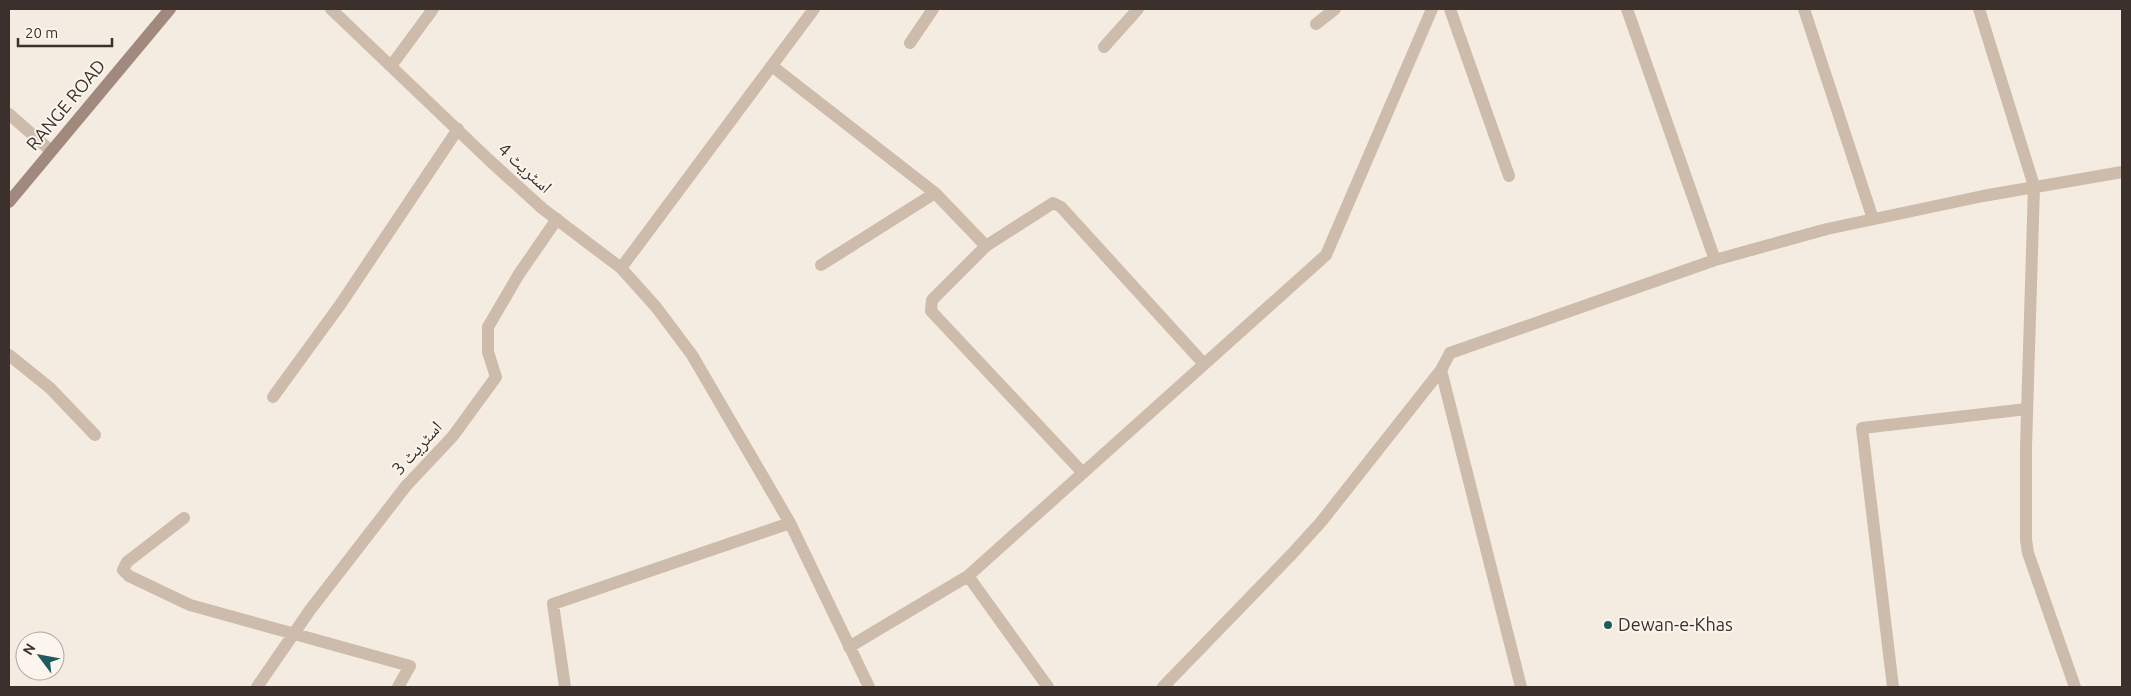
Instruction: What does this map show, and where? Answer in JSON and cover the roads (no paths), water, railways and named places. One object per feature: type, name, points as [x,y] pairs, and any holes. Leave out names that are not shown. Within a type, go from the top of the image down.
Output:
[{"type":"main road","name":"RANGE ROAD","points":[[9,202],[50,150],[170,9]]},
{"type":"street","name":"اسٹریٹ 4","points":[[332,9],[489,160],[557,219],[621,268],[656,308],[692,355],[790,524],[869,687]]},
{"type":"street","points":[[391,66],[433,9]]},
{"type":"street","points":[[621,268],[814,9]]},
{"type":"street","points":[[910,43],[933,9]]},
{"type":"street","points":[[1104,47],[1138,9]]},
{"type":"street","points":[[1316,24],[1335,9]]},
{"type":"street","points":[[850,647],[968,576],[1326,255],[1432,9]]},
{"type":"street","points":[[1450,9],[1508,176]]},
{"type":"street","points":[[1627,9],[1716,260]]},
{"type":"street","points":[[1804,9],[1873,219]]},
{"type":"street","points":[[1979,9],[2034,186],[2027,408],[2028,553],[2075,687]]},
{"type":"street","points":[[772,66],[935,193],[986,246]]},
{"type":"street","points":[[9,114],[50,150]]},
{"type":"street","points":[[273,396],[340,305],[458,129]]},
{"type":"street","points":[[1163,687],[1321,522],[1441,370],[1450,353],[1716,260],[1827,229],[2034,186],[2122,172]]},
{"type":"street","points":[[821,265],[935,193]]},
{"type":"street","points":[[1082,473],[931,311],[932,300],[986,246],[1053,203],[1061,207],[1204,364]]},
{"type":"street","name":"اسٹریٹ 3","points":[[257,687],[293,634],[406,486],[453,436],[486,394],[496,377],[488,352],[488,327],[519,274],[557,219]]},
{"type":"street","points":[[9,355],[50,388],[95,435]]},
{"type":"street","points":[[1441,370],[1521,687]]},
{"type":"street","points":[[1893,687],[1862,428],[2027,408]]},
{"type":"street","points":[[184,518],[127,562],[123,570],[128,576],[190,605],[410,666],[398,687]]},
{"type":"street","points":[[565,687],[553,604],[790,524]]},
{"type":"street","points":[[968,576],[1048,687]]},
{"type":"place","name":"Dewan-e-Khas","points":[[1608,625]]}]
